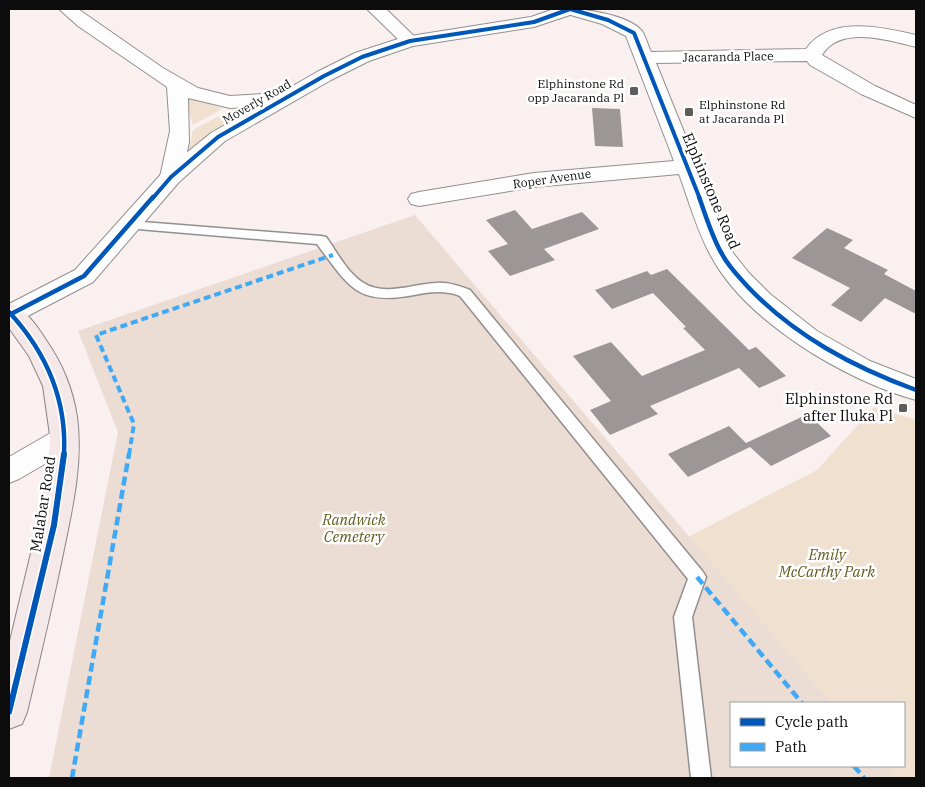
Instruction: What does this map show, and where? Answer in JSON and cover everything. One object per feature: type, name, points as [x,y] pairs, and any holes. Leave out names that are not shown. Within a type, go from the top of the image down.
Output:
[{"type":"main road","name":"Malabar Road","points":[[9,712],[43,575],[60,495],[64,439],[60,399],[53,378],[30,334],[10,313]]},
{"type":"street","points":[[68,9],[176,85],[205,100],[234,104],[282,99]]},
{"type":"street","points":[[376,9],[410,41]]},
{"type":"street","points":[[570,9],[608,20],[634,33]]},
{"type":"street","name":"Moverly Road","points":[[10,313],[84,276],[171,177],[218,137],[282,99],[362,57],[410,41],[534,22],[570,9]]},
{"type":"street","name":"Elphinstone Road","points":[[622,9],[632,16],[639,25],[634,33],[685,167],[722,254],[736,275],[756,296],[807,338],[872,373],[916,390]]},
{"type":"street","points":[[916,42],[882,34],[858,33],[830,36],[818,44],[812,55],[817,61],[868,90],[916,112]]},
{"type":"street","name":"Jacaranda Place","points":[[644,58],[812,55]]},
{"type":"street","points":[[171,177],[181,134],[181,118],[176,85]]},
{"type":"street","name":"Roper Avenue","points":[[419,200],[543,179],[685,167]]},
{"type":"street","points":[[9,471],[64,439]]},
{"type":"lane","points":[[130,225],[321,240],[357,285],[370,292],[386,294],[447,287],[464,293],[697,577],[683,617],[701,778]]},
{"type":"green space","points":[[184,94],[222,109],[193,125]]},
{"type":"green space","points":[[230,110],[251,110],[220,128],[188,153],[193,130]]},
{"type":"green space","name":"Randwick Cemetery","points":[[415,215],[830,702],[730,702],[730,767],[886,767],[896,778],[49,778],[118,432],[78,331]]},
{"type":"green space","name":"Emily McCarthy Park","points":[[874,407],[916,420],[916,778],[896,778],[886,767],[905,767],[905,702],[830,702],[688,537],[817,470]]},
{"type":"building","points":[[592,108],[620,109],[623,147],[595,146]]},
{"type":"building","points":[[515,210],[532,229],[582,212],[599,229],[544,249],[555,260],[510,276],[488,251],[508,244],[486,220]]},
{"type":"building","points":[[827,228],[853,240],[844,248],[888,270],[884,274],[916,291],[916,314],[885,298],[861,322],[831,305],[850,288],[792,258]]},
{"type":"building","points":[[667,269],[749,350],[756,347],[786,376],[759,388],[739,368],[650,406],[658,414],[610,435],[590,410],[611,401],[573,356],[611,342],[642,376],[705,350],[653,293],[612,309],[595,290],[647,271],[651,275]]},
{"type":"building","points":[[808,414],[831,436],[771,466],[750,447],[688,477],[668,454],[729,426],[746,443]]},
{"type":"marked path","points":[[72,778],[134,424],[96,335],[333,255]]},
{"type":"marked path","points":[[697,577],[801,702]]},
{"type":"marked path","points":[[855,767],[864,778]]},
{"type":"cycle path","points":[[570,9],[608,20],[634,33],[722,255],[740,279],[784,320],[833,354],[860,368],[916,390]]},
{"type":"cycle path","points":[[11,314],[84,276],[171,177],[218,137],[324,76],[362,57],[410,41],[534,22],[570,9]]},
{"type":"cycle path","points":[[9,312],[34,341],[52,374],[60,399],[64,435],[63,471],[57,507],[9,712]]},
{"type":"place","name":"Elphinstone Rd opp Jacaranda Pl","points":[[634,91]]},
{"type":"place","name":"Elphinstone Rd at Jacaranda Pl","points":[[689,112]]},
{"type":"place","name":"Elphinstone Rd after Iluka Pl","points":[[903,408]]}]
